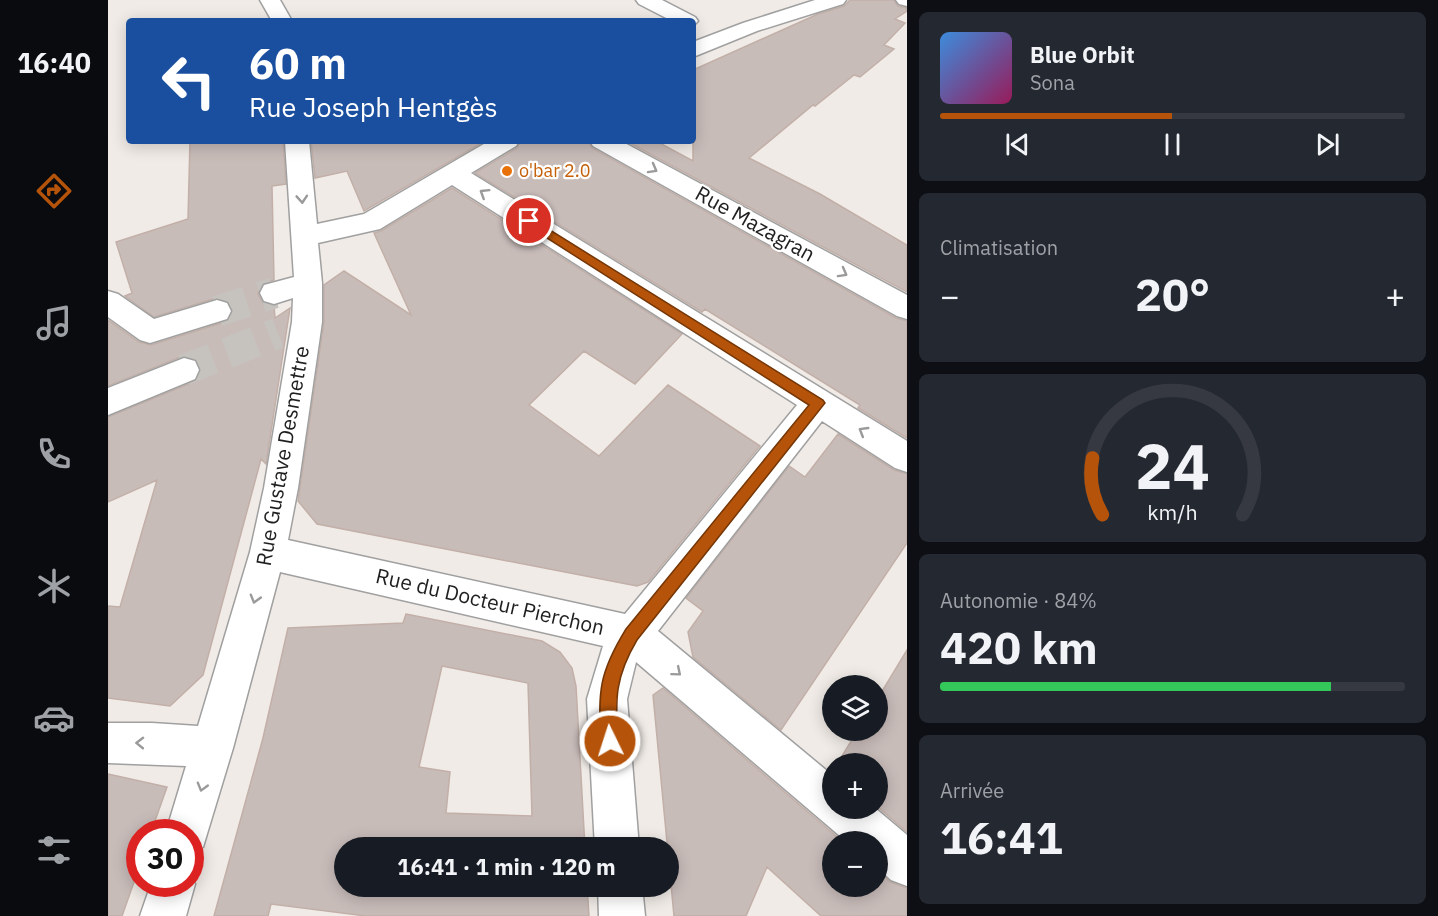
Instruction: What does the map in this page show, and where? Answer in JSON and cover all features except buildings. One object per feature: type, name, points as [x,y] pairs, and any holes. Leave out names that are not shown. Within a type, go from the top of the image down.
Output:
[{"type":"street","points":[[270,0],[280,18]]},
{"type":"street","points":[[646,0],[682,18]]},
{"type":"street","points":[[696,49],[836,0]]},
{"type":"street","points":[[696,24],[723,38]]},
{"type":"street","name":"Rue Gustave Desmettre","points":[[192,819],[268,552],[281,488],[292,327],[308,283],[297,144]]},
{"type":"street","points":[[305,236],[371,222],[502,144]]},
{"type":"street","name":"Rue Mazagran","points":[[607,144],[907,308]]},
{"type":"street","points":[[452,172],[907,458]]},
{"type":"street","points":[[274,293],[308,283]]},
{"type":"street","points":[[111,306],[150,332],[217,311]]},
{"type":"street","points":[[108,402],[184,370]]},
{"type":"street","points":[[616,837],[607,699],[618,657],[632,634],[818,403]]},
{"type":"street","name":"Rue du Docteur Pierchon","points":[[268,552],[632,634],[822,794]]},
{"type":"street","points":[[108,743],[152,743],[213,748]]},
{"type":"street","points":[[854,819],[907,864]]},
{"type":"street","points":[[163,916],[169,897]]},
{"type":"street","points":[[621,897],[622,916]]},
{"type":"tunnel","points":[[217,311],[274,293]]},
{"type":"tunnel","points":[[184,370],[278,333]]},
{"type":"place","name":"o'bar 2.0","points":[[507,171]]},
{"type":"route","points":[[529,221],[818,403],[632,634],[618,657],[611,676],[607,699],[610,741]]}]
